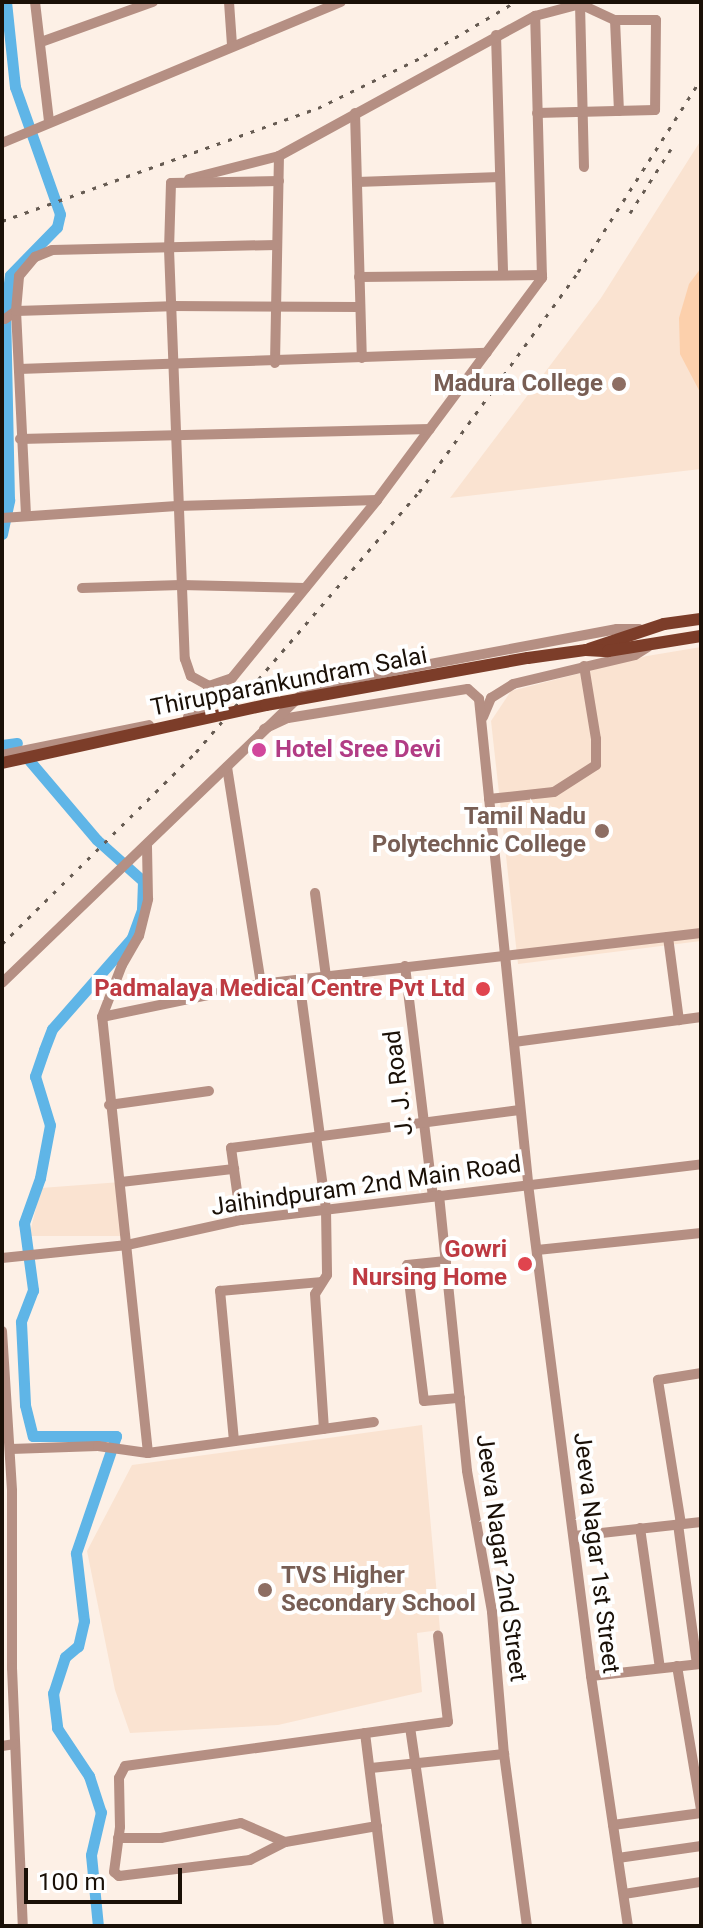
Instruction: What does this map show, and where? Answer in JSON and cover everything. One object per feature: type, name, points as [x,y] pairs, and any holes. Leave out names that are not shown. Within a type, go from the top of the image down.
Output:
[{"type":"main road","name":"Thirupparankundram Salai","points":[[586,650],[645,630],[701,619]]},
{"type":"main road","name":"Thirupparankundram Salai","points":[[2,763],[266,705],[528,658],[650,646],[701,636]]},
{"type":"street","points":[[35,2],[49,121]]},
{"type":"street","points":[[104,2],[106,17]]},
{"type":"street","points":[[41,42],[153,2]]},
{"type":"street","points":[[229,2],[232,45]]},
{"type":"street","points":[[2,143],[341,2]]},
{"type":"street","points":[[580,4],[584,167]]},
{"type":"street","points":[[171,183],[279,156],[535,16],[580,4],[615,20],[656,20],[655,110],[537,113]]},
{"type":"street","points":[[171,183],[169,249],[185,659],[191,676],[209,686],[232,678],[377,500],[542,275],[535,16]]},
{"type":"street","points":[[615,20],[619,111]]},
{"type":"street","points":[[496,35],[503,275]]},
{"type":"street","points":[[355,113],[362,358]]},
{"type":"street","points":[[275,363],[279,156]]},
{"type":"street","points":[[357,182],[500,177]]},
{"type":"street","points":[[171,183],[279,181]]},
{"type":"street","points":[[20,515],[16,311],[19,276],[35,257],[52,250],[277,245]]},
{"type":"street","points":[[359,277],[542,275]]},
{"type":"street","points":[[5,319],[16,311],[171,306],[277,309],[360,307]]},
{"type":"street","points":[[19,369],[275,363],[487,353]]},
{"type":"street","points":[[20,439],[430,429]]},
{"type":"street","points":[[2,518],[177,506],[377,500]]},
{"type":"street","points":[[82,588],[181,585],[305,588]]},
{"type":"street","points":[[2,983],[304,692],[323,684],[617,629],[645,630]]},
{"type":"street","points":[[481,722],[491,698],[513,684],[635,655],[650,646]]},
{"type":"street","points":[[264,729],[288,718],[446,692],[440,664]]},
{"type":"street","points":[[489,799],[554,792],[596,765],[596,739],[584,666]]},
{"type":"street","points":[[2,755],[201,714],[209,686]]},
{"type":"street","name":"Jeeva Nagar 1st Street","points":[[446,692],[468,689],[479,699],[528,1184],[591,1676],[628,1926]]},
{"type":"street","points":[[227,767],[261,984]]},
{"type":"street","points":[[147,846],[148,899],[139,936],[122,965],[102,1017],[148,1453]]},
{"type":"street","points":[[315,893],[326,976]]},
{"type":"street","points":[[102,1017],[261,984],[505,953],[701,933]]},
{"type":"street","points":[[668,937],[679,1020]]},
{"type":"street","name":"J. J. Road","points":[[405,966],[436,1195]]},
{"type":"street","points":[[299,979],[326,1209],[327,1275],[315,1294],[324,1429]]},
{"type":"street","points":[[514,1042],[701,1017]]},
{"type":"street","points":[[109,1105],[209,1091]]},
{"type":"street","points":[[241,1220],[231,1148],[520,1110]]},
{"type":"street","name":"Jaihindpuram 2nd Main Road","points":[[2,1258],[127,1245],[241,1220],[701,1164]]},
{"type":"street","points":[[121,1182],[234,1169]]},
{"type":"street","name":"Jeeva Nagar 2nd Street","points":[[436,1195],[446,1261],[467,1471],[492,1612],[504,1754],[527,1926]]},
{"type":"street","points":[[537,1250],[701,1233]]},
{"type":"street","points":[[446,1261],[407,1265],[424,1401],[460,1398]]},
{"type":"street","points":[[234,1441],[220,1291],[320,1282]]},
{"type":"street","points":[[2,1331],[11,1449],[7,1492],[7,1627],[23,1926]]},
{"type":"street","points":[[591,1676],[699,1664],[658,1380],[701,1373]]},
{"type":"street","points":[[11,1449],[98,1446],[148,1453],[374,1422]]},
{"type":"street","points":[[574,1536],[701,1522]]},
{"type":"street","points":[[640,1528],[660,1668]]},
{"type":"street","points":[[377,1826],[285,1842],[250,1860],[119,1876],[114,1867],[119,1778],[125,1766],[448,1722],[438,1636]]},
{"type":"street","points":[[613,1825],[701,1811],[677,1666]]},
{"type":"street","points":[[410,1727],[439,1926]]},
{"type":"street","points":[[365,1733],[389,1926]]},
{"type":"street","points":[[2,1746],[15,1744]]},
{"type":"street","points":[[371,1768],[504,1754]]},
{"type":"street","points":[[118,1838],[161,1838],[241,1823],[285,1842]]},
{"type":"street","points":[[618,1858],[701,1846]]},
{"type":"street","points":[[624,1894],[701,1882]]},
{"type":"shaded area","name":"Madura College","points":[[701,140],[701,469],[450,498],[601,298]]},
{"type":"shaded area","points":[[701,268],[701,394],[680,354],[679,318],[689,284]]},
{"type":"shaded area","name":"Tamil Nadu Polytechnic College","points":[[701,647],[701,941],[518,964],[491,721],[511,691],[647,656]]},
{"type":"shaded area","points":[[121,1182],[121,1236],[29,1236],[41,1188]]},
{"type":"shaded area","name":"TVS Higher Secondary School","points":[[422,1425],[440,1630],[417,1633],[422,1692],[278,1725],[130,1733],[115,1690],[87,1551],[132,1465]]},
{"type":"waterway","points":[[2,534],[9,500],[5,315],[10,275],[57,227],[60,214],[15,87],[6,2]]},
{"type":"waterway","points":[[2,745],[17,743]]},
{"type":"waterway","points":[[28,759],[97,840],[143,881],[142,910],[132,938],[52,1029],[44,1050],[35,1076],[50,1125],[40,1178],[24,1223],[33,1290],[21,1322],[25,1405],[33,1436],[116,1436],[76,1553],[84,1621],[78,1646],[65,1657],[53,1693],[57,1728],[89,1776],[101,1812],[91,1855],[98,1926]]},
{"type":"railway","points":[[2,221],[318,108],[424,56],[515,2]]},
{"type":"railway","points":[[2,944],[196,752],[419,492],[578,272],[701,79]]},
{"type":"railway","points":[[630,213],[671,149]]},
{"type":"place","name":"Madura College","points":[[619,384]]},
{"type":"place","name":"Hotel Sree Devi","points":[[259,750]]},
{"type":"place","name":"Tamil Nadu Polytechnic College","points":[[602,831]]},
{"type":"place","name":"Padmalaya Medical Centre Pvt Ltd","points":[[483,989]]},
{"type":"place","name":"Gowri Nursing Home","points":[[525,1264]]},
{"type":"place","name":"TVS Higher Secondary School","points":[[265,1590]]}]
